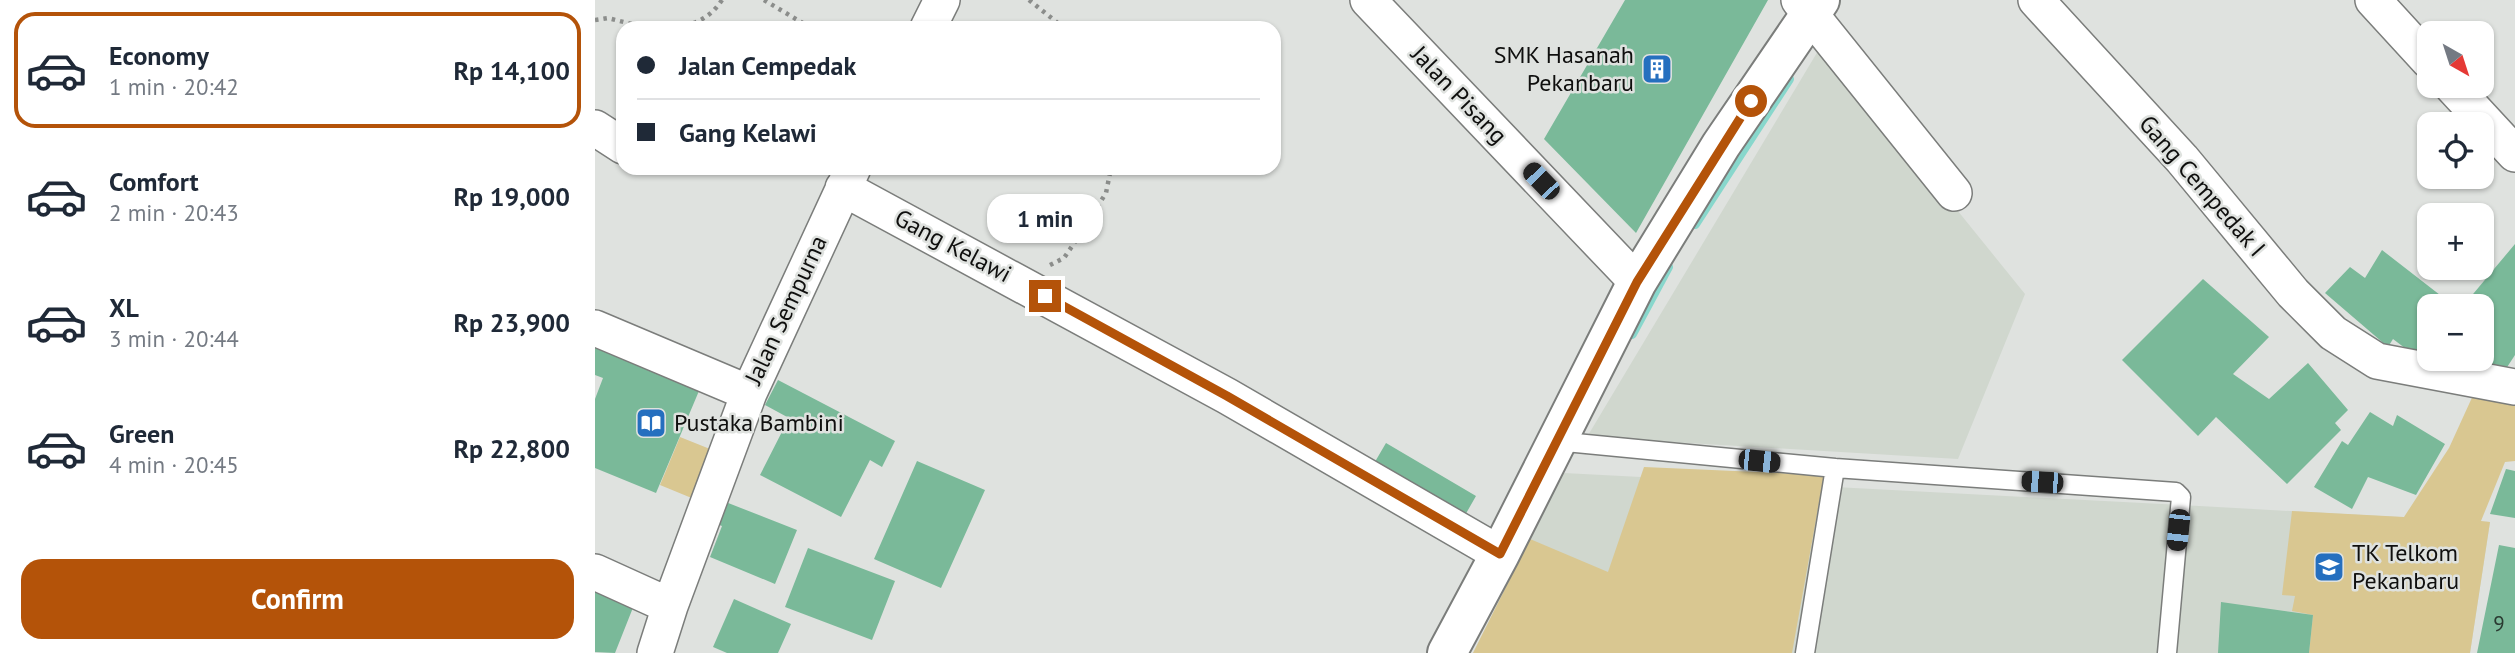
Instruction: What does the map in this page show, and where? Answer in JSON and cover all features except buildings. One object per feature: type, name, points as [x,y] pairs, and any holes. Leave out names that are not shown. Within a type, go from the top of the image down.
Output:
[{"type":"street","points":[[932,21],[942,0]]},
{"type":"street","name":"Jalan Pisang","points":[[1368,0],[1637,282]]},
{"type":"street","name":"Gang Cempedak I","points":[[2036,0],[2182,159],[2293,293],[2333,333],[2377,361],[2515,387]]},
{"type":"street","points":[[2379,2],[2417,47]]},
{"type":"street","points":[[1447,653],[1637,282],[1810,4],[1954,193]]},
{"type":"street","points":[[2463,98],[2515,154]]},
{"type":"street","points":[[595,128],[616,142]]},
{"type":"street","name":"Gang Kelawi","points":[[848,178],[1022,283],[1227,396],[1500,554]]},
{"type":"street","name":"Jalan Sempurna","points":[[655,653],[749,393],[848,178]]},
{"type":"street","points":[[595,328],[749,393]]},
{"type":"street","points":[[595,572],[670,607]]},
{"type":"lane","points":[[1555,442],[1835,468],[2172,491],[2181,497],[2181,505],[2167,653]]},
{"type":"lane","points":[[1805,653],[1835,468]]},
{"type":"path","points":[[700,21],[713,13],[722,0]]},
{"type":"path","points":[[764,0],[799,21]]},
{"type":"path","points":[[1029,0],[1056,21]]},
{"type":"path","points":[[595,20],[608,18],[620,21]]},
{"type":"path","points":[[1022,283],[1036,272],[1064,258],[1106,193],[1110,175]]},
{"type":"shaded area","points":[[1821,46],[2025,294],[1958,459],[1587,437]]},
{"type":"shaded area","points":[[2475,391],[2515,402],[2515,461],[2505,462],[2481,521],[2490,522],[2470,653],[2309,653],[2313,615],[2292,611],[2295,596],[2282,595],[2292,511],[2404,517],[2449,448]]},
{"type":"shaded area","points":[[680,437],[715,451],[694,499],[660,485]]},
{"type":"shaded area","points":[[1644,467],[1824,475],[1792,653],[1473,653],[1530,539],[1608,572]]},
{"type":"shaded area","points":[[1564,473],[2490,522],[2470,653],[1473,653]]},
{"type":"waterway","points":[[1695,224],[1789,79]]},
{"type":"waterway","points":[[1632,334],[1668,267]]},
{"type":"place","name":"SMK Hasanah Pekanbaru","points":[[1657,69]]},
{"type":"place","name":"Pustaka Bambini","points":[[651,423]]},
{"type":"place","name":"TK Telkom Pekanbaru","points":[[2329,567]]},
{"type":"route","points":[[1045,296],[1227,396],[1500,554],[1637,282],[1751,101]]}]
